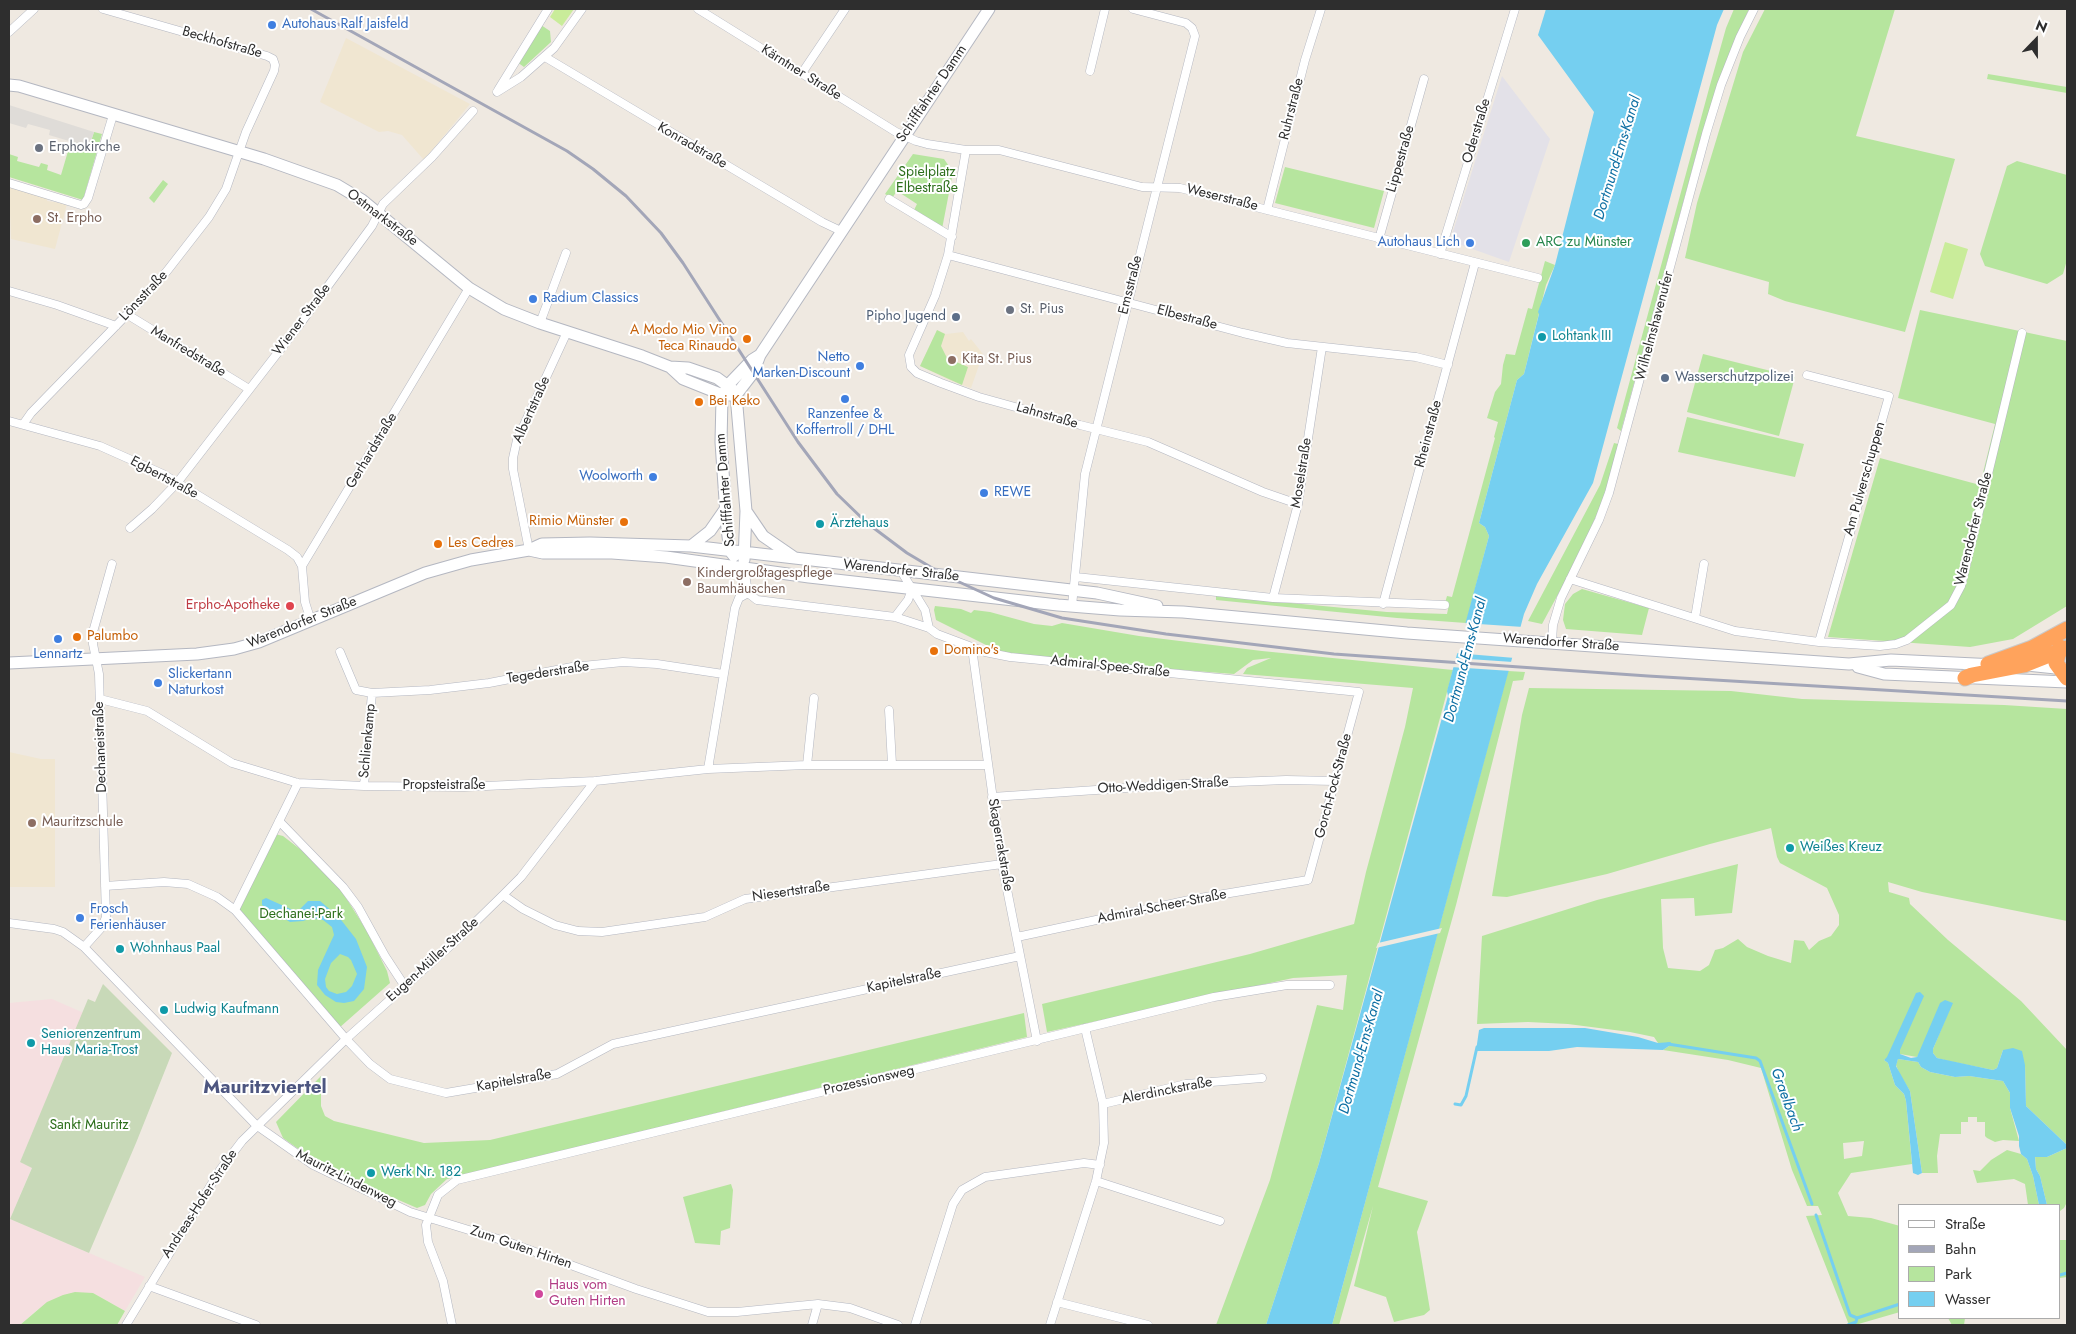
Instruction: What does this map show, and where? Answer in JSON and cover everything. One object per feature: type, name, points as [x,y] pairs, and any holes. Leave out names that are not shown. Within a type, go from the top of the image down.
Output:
[{"type":"highway","points":[[1986,665],[2032,648],[2066,630]]},
{"type":"highway","points":[[1965,678],[2024,665],[2064,666],[2066,630]]},
{"type":"main road","name":"Schifffahrter Damm","points":[[744,567],[746,511],[736,395],[753,373],[760,355],[989,9]]},
{"type":"main road","name":"Ostmarkstraße","points":[[12,84],[239,151],[337,185],[379,213],[469,288],[504,309],[670,367],[683,379],[726,390],[736,395]]},
{"type":"main road","name":"Schifffahrter Damm","points":[[744,567],[730,551],[721,442],[726,390],[752,360],[760,355]]},
{"type":"main road","points":[[691,546],[710,531],[726,508]]},
{"type":"main road","points":[[746,511],[763,536],[796,559]]},
{"type":"main road","name":"Warendorfer Straße","points":[[9,663],[220,652],[259,642],[425,573],[471,560],[529,550],[542,544],[581,543],[691,546],[1097,593],[1184,612]]},
{"type":"main road","name":"Warendorfer Straße","points":[[529,550],[543,553],[605,553],[666,557],[912,589],[1072,606],[1184,612],[1456,636],[1849,664],[1891,660],[2024,665]]},
{"type":"main road","name":"Warendorfer Straße","points":[[1849,664],[1884,674],[1965,678],[2064,666]]},
{"type":"street","points":[[9,32],[34,9]]},
{"type":"street","name":"Beckhofstraße","points":[[103,9],[273,59],[275,64],[274,71],[239,151]]},
{"type":"street","points":[[548,9],[497,92],[521,77],[545,57],[554,48],[582,9]]},
{"type":"street","name":"Kärntner Straße","points":[[698,9],[904,137]]},
{"type":"street","points":[[710,16],[714,9]]},
{"type":"street","points":[[802,73],[845,9]]},
{"type":"street","points":[[1090,71],[1105,9]]},
{"type":"street","name":"Emsstraße","points":[[1072,606],[1085,474],[1194,36],[1192,28],[1186,23],[1133,9]]},
{"type":"street","name":"Ruhrstraße","points":[[1267,210],[1305,60],[1321,9]]},
{"type":"street","name":"Oderstraße","points":[[1440,254],[1513,9]]},
{"type":"street","name":"Wilhelmshavenufer","points":[[1552,642],[1553,625],[1570,579],[1610,493],[1706,134],[1721,85],[1740,37],[1754,9]]},
{"type":"street","name":"Konradstraße","points":[[545,57],[822,222],[841,231]]},
{"type":"street","name":"Lippestraße","points":[[1379,239],[1424,79]]},
{"type":"street","name":"Wiener Straße","points":[[130,528],[177,483],[328,286],[372,226],[389,198],[432,157],[473,111]]},
{"type":"street","points":[[9,183],[84,204],[88,198],[113,115]]},
{"type":"street","name":"Weserstraße","points":[[904,137],[927,144],[966,150],[998,150],[1124,183],[1156,188],[1180,188],[1538,278]]},
{"type":"street","points":[[948,255],[966,150]]},
{"type":"street","name":"Lönsstraße","points":[[24,423],[31,413],[128,315],[168,271],[209,217],[226,188],[239,151]]},
{"type":"street","points":[[890,199],[952,237]]},
{"type":"street","points":[[540,323],[566,253]]},
{"type":"street","name":"Elbestraße","points":[[948,255],[1243,333],[1288,343],[1416,357],[1448,365]]},
{"type":"street","name":"Lahnstraße","points":[[948,255],[928,313],[909,355],[911,367],[926,377],[958,390],[1148,442],[1263,492],[1298,504]]},
{"type":"street","name":"Rheinstraße","points":[[1383,604],[1475,263]]},
{"type":"street","name":"Gerhardstraße","points":[[302,566],[469,288]]},
{"type":"street","points":[[9,291],[57,304],[116,326]]},
{"type":"street","name":"Manfredstraße","points":[[128,315],[249,389]]},
{"type":"street","name":"Albertstraße","points":[[529,550],[513,469],[513,458],[521,432],[568,332]]},
{"type":"street","name":"Warendorfer Straße","points":[[1570,579],[1735,631],[1819,642],[1880,646],[1896,644],[1907,640],[1951,605],[1961,586],[2022,333]]},
{"type":"street","name":"Moselstraße","points":[[1273,598],[1298,504],[1322,347]]},
{"type":"street","name":"Am Pulverschuppen","points":[[1807,375],[1889,396],[1819,642]]},
{"type":"street","name":"Egbertstraße","points":[[9,421],[24,423],[100,446],[163,474],[288,550],[297,557],[302,566]]},
{"type":"street","points":[[97,659],[93,644],[93,632],[112,564]]},
{"type":"street","points":[[1695,618],[1704,564]]},
{"type":"street","points":[[302,566],[305,602],[311,621]]},
{"type":"street","points":[[744,567],[748,593],[757,600],[895,617],[929,628]]},
{"type":"street","points":[[901,571],[925,610],[929,628]]},
{"type":"street","points":[[1076,577],[1273,598],[1383,604],[1445,605]]},
{"type":"street","name":"Warendorfer Straße","points":[[895,617],[908,600],[912,589]]},
{"type":"street","points":[[708,769],[735,608],[739,598],[748,593]]},
{"type":"street","name":"Admiral-Spee-Straße","points":[[929,628],[937,634],[972,648],[1010,657],[1359,692]]},
{"type":"street","name":"Skagerrakstraße","points":[[972,648],[1002,864],[1037,1041]]},
{"type":"street","name":"Schlienkamp","points":[[340,652],[356,690],[372,693],[364,786]]},
{"type":"street","name":"Dechaneistraße","points":[[84,947],[102,927],[106,917],[100,699],[97,659]]},
{"type":"street","name":"Tegederstraße","points":[[372,693],[430,690],[489,683],[572,667],[623,662],[657,664],[723,674]]},
{"type":"street","name":"Gorch-Fock-Straße","points":[[1308,880],[1359,692]]},
{"type":"street","points":[[807,766],[814,698]]},
{"type":"street","name":"Propsteistraße","points":[[100,699],[147,711],[232,763],[298,783],[464,787],[595,781],[708,769],[892,764],[987,765]]},
{"type":"street","points":[[889,710],[892,764]]},
{"type":"street","name":"Otto-Weddigen-Straße","points":[[992,797],[1194,784],[1286,780],[1335,781]]},
{"type":"street","name":"Eugen-Müller-Straße","points":[[256,1125],[503,895],[520,877],[595,781]]},
{"type":"street","points":[[235,910],[298,783]]},
{"type":"street","points":[[279,821],[343,887],[358,907],[404,986]]},
{"type":"street","name":"Niesertstraße","points":[[503,895],[523,910],[555,925],[578,931],[602,932],[705,917],[745,898],[1002,864]]},
{"type":"street","name":"Admiral-Scheer-Straße","points":[[1017,938],[1194,899],[1308,880]]},
{"type":"street","name":"Kapitelstraße","points":[[105,886],[164,882],[188,884],[217,897],[235,910],[346,1040],[370,1064],[390,1079],[446,1093],[557,1074],[613,1044],[1020,956]]},
{"type":"street","name":"Mauritz-Lindenweg","points":[[9,923],[54,929],[62,932],[84,947],[256,1125],[313,1165],[410,1212],[428,1217]]},
{"type":"street","name":"Prozessionsweg","points":[[428,1217],[438,1195],[457,1180],[1222,996],[1287,985],[1330,985]]},
{"type":"street","name":"Alerdinckstraße","points":[[1050,1325],[1096,1181],[1104,1143],[1103,1104],[1085,1028]]},
{"type":"street","name":"Alerdinckstraße","points":[[1103,1104],[1186,1084],[1262,1078]]},
{"type":"street","name":"Andreas-Hofer-Straße","points":[[126,1325],[220,1170],[256,1125]]},
{"type":"street","points":[[915,1325],[953,1204],[962,1190],[985,1178],[1084,1163],[1100,1165]]},
{"type":"street","points":[[1096,1181],[1220,1221]]},
{"type":"street","points":[[428,1217],[426,1232],[443,1281],[452,1325]]},
{"type":"street","name":"Zum Guten Hirten","points":[[428,1217],[508,1242],[629,1286],[708,1312],[736,1312],[818,1304],[850,1308],[898,1325]]},
{"type":"street","points":[[149,1286],[256,1325]]},
{"type":"street","points":[[1057,1302],[1148,1325]]},
{"type":"street","points":[[812,1325],[818,1304]]},
{"type":"shaded area","points":[[346,38],[470,104],[424,160],[402,135],[388,131],[379,132],[320,102]]},
{"type":"shaded area","points":[[1502,76],[1550,139],[1509,262],[1450,241]]},
{"type":"shaded area","points":[[9,105],[94,132],[89,147],[49,135],[50,130],[28,124],[26,128],[9,123]]},
{"type":"shaded area","name":"St. Erpho","points":[[9,187],[47,198],[47,201],[67,204],[55,249],[11,239]]},
{"type":"shaded area","name":"Kita St. Pius","points":[[937,330],[946,334],[963,332],[969,341],[971,339],[983,354],[971,388],[920,366]]},
{"type":"shaded area","name":"Mauritzschule","points":[[9,752],[41,759],[55,759],[55,887],[9,887]]},
{"type":"shaded area","points":[[52,999],[84,1013],[20,1162],[32,1167],[10,1219],[145,1277],[125,1311],[93,1293],[38,1309],[20,1325],[9,1325],[9,1003]]},
{"type":"green space","points":[[555,9],[574,9],[562,26],[550,17]]},
{"type":"green space","points":[[1734,9],[1749,9],[1720,77],[1702,133],[1621,431],[1617,428],[1710,85],[1726,28]]},
{"type":"green space","points":[[1765,9],[1895,9],[1856,136],[1955,159],[1905,332],[1785,301],[1768,294],[1769,282],[1685,258],[1697,203],[1743,52]]},
{"type":"green space","points":[[541,25],[550,31],[551,42],[524,67],[517,62]]},
{"type":"green space","points":[[1988,74],[2067,87],[2067,93],[1987,79]]},
{"type":"green space","points":[[94,132],[102,134],[83,200],[9,177],[9,154],[18,157],[17,161],[39,167],[41,163],[48,165],[47,170],[61,175],[71,141],[89,147]]},
{"type":"green space","name":"Spielplatz Elbestraße","points":[[913,154],[944,159],[953,172],[942,229],[914,210],[917,204],[897,191],[892,198],[885,194]]},
{"type":"green space","points":[[2017,161],[2067,175],[2067,260],[2063,274],[2047,284],[1985,266],[1980,254],[2007,166]]},
{"type":"green space","points":[[1285,167],[1384,191],[1374,228],[1275,203]]},
{"type":"green space","points":[[163,180],[168,184],[154,203],[149,198]]},
{"type":"green space","points":[[1945,242],[1968,249],[1953,299],[1930,292]]},
{"type":"green space","points":[[1545,261],[1555,265],[1546,285],[1524,374],[1517,380],[1479,523],[1485,527],[1489,536],[1466,623],[1216,600],[1216,596],[1387,612],[1447,614],[1449,604],[1445,603],[1447,596],[1452,597],[1495,438],[1498,422],[1487,418],[1495,392],[1501,384],[1506,354],[1515,355],[1528,308],[1532,309]]},
{"type":"green space","points":[[1920,310],[2067,341],[2067,606],[2013,639],[1970,647],[1828,637],[1880,458],[1980,485],[1995,424],[1898,398]]},
{"type":"green space","points":[[937,330],[945,334],[941,346],[947,358],[968,367],[962,385],[920,366]]},
{"type":"green space","points":[[1703,354],[1795,377],[1779,436],[1687,412]]},
{"type":"green space","points":[[1687,417],[1804,444],[1795,477],[1678,452]]},
{"type":"green space","points":[[1614,443],[1618,444],[1619,449],[1607,492],[1575,563],[1542,624],[1528,621],[1600,485]]},
{"type":"green space","points":[[1582,589],[1649,608],[1642,635],[1566,629],[1563,620],[1565,604],[1573,594]]},
{"type":"green space","points":[[935,606],[961,609],[971,613],[974,610],[990,612],[1034,624],[1052,626],[1062,623],[1139,636],[1262,651],[1453,670],[1319,1163],[1266,1325],[1216,1325],[1270,1180],[1317,1005],[1343,1010],[1347,975],[1293,978],[1047,1032],[1042,1004],[1250,954],[1354,924],[1405,727],[1413,688],[1243,674],[1247,668],[1271,658],[1253,660],[1234,674],[1014,654],[996,650],[936,620]]},
{"type":"green space","points":[[1508,671],[1525,672],[1523,680],[1513,681],[1456,905],[1378,1187],[1428,1201],[1417,1232],[1430,1310],[1424,1315],[1394,1322],[1386,1297],[1354,1286],[1373,1206],[1339,1325],[1332,1325]]},
{"type":"green space","points":[[1529,688],[1731,691],[1802,699],[2004,705],[2067,709],[2067,921],[1922,892],[1888,882],[1889,892],[1909,898],[1910,904],[1948,940],[2021,1001],[2067,1050],[2067,1145],[2026,1106],[2025,1065],[2003,1050],[1997,1068],[1993,1070],[1937,1058],[1933,1053],[1933,1049],[1952,1003],[1917,1057],[1900,1054],[1900,1050],[1884,1060],[1888,1063],[1895,1085],[1904,1094],[1906,1101],[1912,1164],[1851,1173],[1838,1193],[1848,1216],[1871,1218],[1898,1225],[1898,1313],[1849,1325],[1806,1216],[1822,1215],[1818,1206],[1807,1206],[1792,1170],[1761,1068],[1728,1060],[1663,1050],[1669,1046],[1658,1043],[1654,1037],[1630,1032],[1568,1024],[1528,1022],[1477,1024],[1482,936],[1597,900],[1738,864],[1732,913],[1695,916],[1694,898],[1661,899],[1663,948],[1668,968],[1700,971],[1709,965],[1715,950],[1723,948],[1738,939],[1747,947],[1791,963],[1794,940],[1804,941],[1809,950],[1819,941],[1831,936],[1839,925],[1839,915],[1827,888],[1780,863],[1771,828],[1607,874],[1507,897],[1492,896],[1522,715]],"holes":[[[1864,1141],[1862,1156],[1844,1159],[1843,1143]]]},
{"type":"green space","name":"Dechanei-Park","points":[[275,834],[283,836],[305,853],[341,890],[367,931],[387,971],[390,983],[339,1028],[239,913],[239,907]]},
{"type":"green space","name":"Sankt Mauritz","points":[[103,984],[172,1053],[89,1253],[10,1219],[32,1168],[20,1162],[88,999],[95,1002]]},
{"type":"green space","points":[[1024,1013],[1027,1037],[447,1179],[431,1194],[425,1205],[417,1208],[371,1188],[297,1148],[283,1138],[276,1122],[321,1076],[321,1106],[325,1116],[334,1121],[424,1143],[490,1140]]},
{"type":"green space","points":[[1898,1059],[1918,1062],[1921,1067],[1930,1072],[1955,1077],[1969,1076],[2003,1081],[2010,1093],[2010,1108],[2019,1141],[2003,1140],[1995,1142],[1985,1136],[1985,1122],[1977,1122],[1977,1117],[1968,1117],[1968,1122],[1961,1122],[1961,1134],[1940,1134],[1937,1156],[1938,1173],[1922,1173],[1910,1091],[1896,1065]]},
{"type":"green space","points":[[2067,1148],[2067,1202],[2061,1210],[2061,1204],[2047,1204],[2040,1176],[2036,1169],[2035,1156],[2047,1157]]},
{"type":"green space","points":[[2007,1150],[2021,1154],[2027,1159],[2039,1204],[2028,1204],[2025,1184],[2014,1179],[1977,1183],[1973,1170],[1980,1171],[1991,1160]]},
{"type":"green space","points":[[731,1184],[733,1190],[730,1228],[721,1231],[720,1245],[695,1243],[683,1197]]},
{"type":"green space","points":[[2061,1240],[2067,1240],[2067,1277],[2061,1278]]},
{"type":"green space","points":[[75,1292],[93,1293],[125,1311],[117,1325],[20,1325],[47,1302]]},
{"type":"green space","points":[[1949,1319],[1965,1319],[1964,1325],[1952,1325]]},
{"type":"water","name":"Dortmund-Ems-Kanal","points":[[1546,9],[1724,9],[1717,25],[1593,483],[1537,584],[1524,614],[1332,1325],[1266,1325],[1319,1163],[1448,696],[1447,691],[1489,536],[1485,527],[1479,523],[1517,380],[1524,374],[1538,312],[1555,265],[1594,112],[1538,35]]},
{"type":"water","points":[[266,898],[295,911],[299,910],[308,901],[320,901],[338,916],[356,939],[367,967],[364,989],[354,1001],[336,1002],[325,995],[317,985],[318,970],[334,935],[332,927],[323,920],[312,918],[290,922],[262,905],[262,900]],"holes":[[[340,954],[348,957],[357,974],[352,986],[346,992],[337,994],[329,991],[326,987],[325,979],[331,963]]]},
{"type":"water","points":[[1920,992],[1924,996],[1900,1050],[1900,1054],[1911,1058],[1917,1057],[1940,1003],[1945,1000],[1953,1003],[1933,1049],[1933,1053],[1937,1058],[1993,1070],[1997,1068],[2003,1050],[2013,1048],[2022,1051],[2025,1065],[2026,1106],[2067,1145],[2067,1148],[2047,1157],[2035,1157],[2036,1169],[2040,1176],[2047,1204],[2039,1204],[2027,1159],[2021,1154],[2019,1136],[2010,1108],[2010,1093],[2003,1081],[1969,1076],[1955,1077],[1930,1072],[1921,1067],[1918,1062],[1898,1059],[1896,1066],[1910,1091],[1922,1173],[1918,1175],[1913,1173],[1906,1101],[1904,1094],[1895,1085],[1888,1063],[1884,1060],[1916,993]]},
{"type":"water","points":[[1484,1028],[1585,1028],[1638,1037],[1658,1043],[1671,1042],[1663,1050],[1577,1047],[1549,1051],[1476,1051],[1479,1030]]},
{"type":"pier","points":[[1464,623],[1523,627],[1515,658],[1455,653]]},
{"type":"pier","points":[[1454,658],[1513,662],[1511,671],[1451,667]]},
{"type":"pier","points":[[1442,928],[1440,933],[1376,948],[1378,943]]},
{"type":"waterway","name":"Graelbach","points":[[1668,1044],[1756,1058],[1760,1061],[1812,1204]]},
{"type":"waterway","points":[[1455,1104],[1461,1105],[1466,1096],[1477,1047]]},
{"type":"waterway","name":"Graelbach","points":[[1816,1215],[1850,1315],[1857,1318],[1898,1305]]},
{"type":"waterway","name":"Graelbach","points":[[2061,1275],[2067,1273]]},
{"type":"waterway","points":[[1848,1325],[1856,1322],[1857,1318]]},
{"type":"railway","points":[[311,9],[567,151],[626,196],[661,233],[683,263],[798,442],[837,494],[867,523],[907,553],[944,575],[994,598],[1062,618],[1166,634],[1334,654],[1648,676],[2067,701]]},
{"type":"place","name":"Autohaus Ralf Jaisfeld","points":[[272,25]]},
{"type":"place","name":"Erphokirche","points":[[39,148]]},
{"type":"place","name":"St. Erpho","points":[[37,219]]},
{"type":"place","name":"Autohaus Lich","points":[[1470,243]]},
{"type":"place","name":"ARC zu Münster","points":[[1526,243]]},
{"type":"place","name":"Radium Classics","points":[[533,299]]},
{"type":"place","name":"St. Pius","points":[[1010,310]]},
{"type":"place","name":"Pipho Jugend","points":[[956,317]]},
{"type":"place","name":"Lohtank III","points":[[1542,337]]},
{"type":"place","name":"A Modo Mio Vino Teca Rinaudo","points":[[747,339]]},
{"type":"place","name":"Kita St. Pius","points":[[952,360]]},
{"type":"place","name":"Netto Marken-Discount","points":[[860,366]]},
{"type":"place","name":"Wasserschutzpolizei","points":[[1665,378]]},
{"type":"place","name":"Ranzenfee & Koffertroll / DHL","points":[[845,399]]},
{"type":"place","name":"Bei Keko","points":[[699,402]]},
{"type":"place","name":"Woolworth","points":[[653,477]]},
{"type":"place","name":"REWE","points":[[984,493]]},
{"type":"place","name":"Rimio Münster","points":[[624,522]]},
{"type":"place","name":"Ärztehaus","points":[[820,524]]},
{"type":"place","name":"Les Cedres","points":[[438,544]]},
{"type":"place","name":"Kindergroßtagespflege Baumhäuschen","points":[[687,582]]},
{"type":"place","name":"Erpho-Apotheke","points":[[290,606]]},
{"type":"place","name":"Palumbo","points":[[77,637]]},
{"type":"place","name":"Lennartz","points":[[58,639]]},
{"type":"place","name":"Domino's","points":[[934,651]]},
{"type":"place","name":"Slickertann Naturkost","points":[[158,683]]},
{"type":"place","name":"Mauritzschule","points":[[32,823]]},
{"type":"place","name":"Weißes Kreuz","points":[[1790,848]]},
{"type":"place","name":"Frosch Ferienhäuser","points":[[80,918]]},
{"type":"place","name":"Wohnhaus Paal","points":[[120,949]]},
{"type":"place","name":"Ludwig Kaufmann","points":[[164,1010]]},
{"type":"place","name":"Seniorenzentrum Haus Maria-Trost","points":[[31,1043]]},
{"type":"place","name":"Werk Nr. 182","points":[[371,1173]]},
{"type":"place","name":"Haus vom Guten Hirten","points":[[539,1294]]},
{"type":"district","name":"Mauritzviertel","points":[[265,1088]]}]
